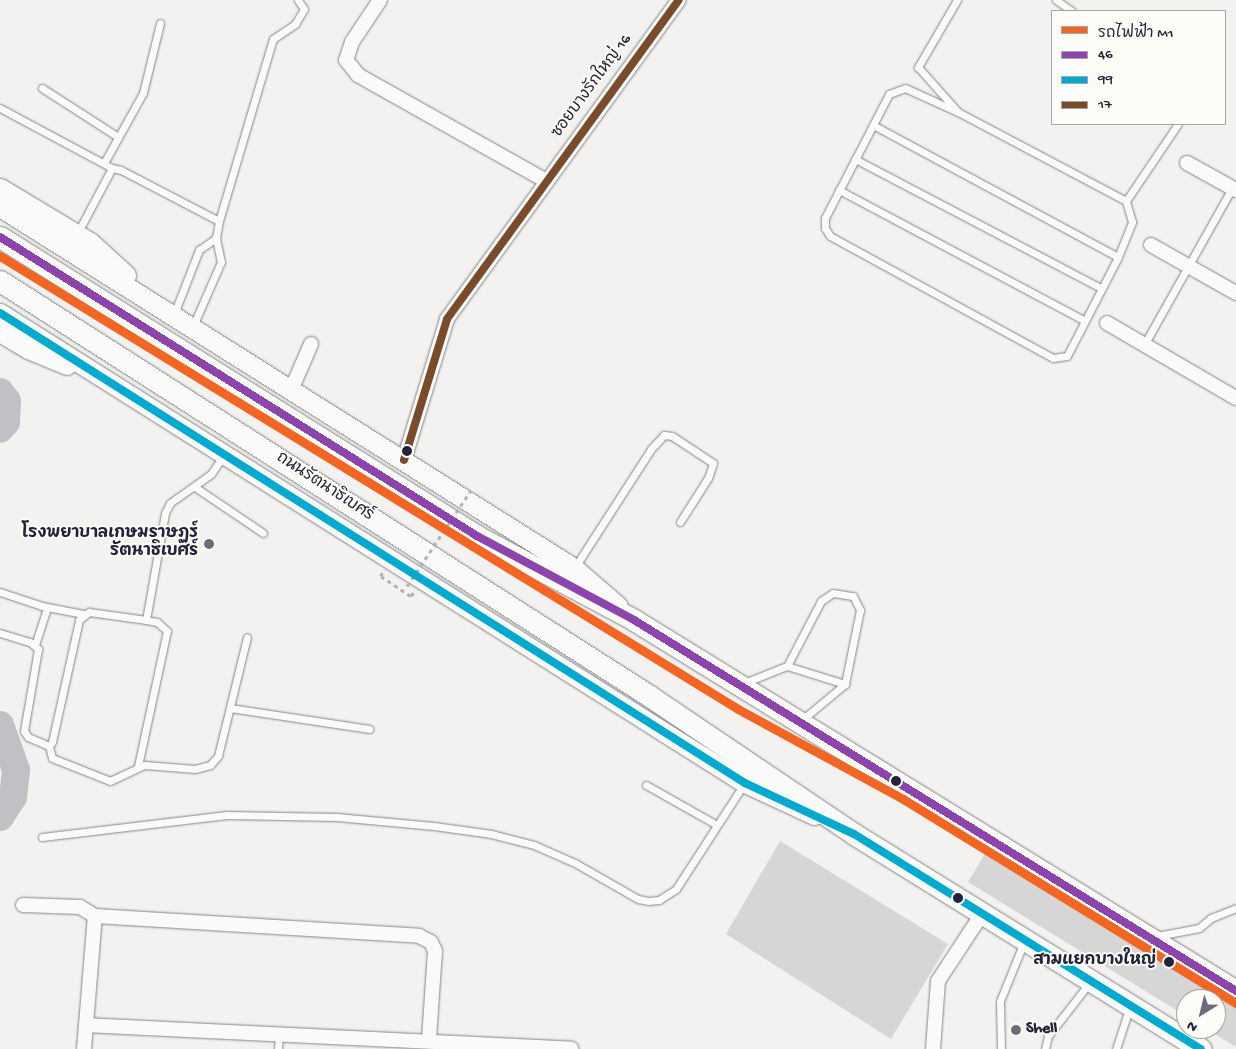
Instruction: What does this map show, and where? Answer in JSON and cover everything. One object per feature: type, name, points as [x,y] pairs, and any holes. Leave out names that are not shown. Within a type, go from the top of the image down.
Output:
[{"type":"main road","points":[[0,188],[77,234],[168,311]]},
{"type":"main road","points":[[0,207],[292,388],[574,568],[634,620]]},
{"type":"main road","points":[[0,237],[477,536],[634,620],[1150,938],[1232,984]]},
{"type":"main road","name":"ถนนรัตนาธิเบศร์","points":[[0,281],[648,695],[854,834],[1200,1049]]},
{"type":"main road","name":"ถนนรัตนาธิเบศร์","points":[[0,313],[115,384],[223,456],[745,783],[854,834]]},
{"type":"main road","points":[[0,332],[28,349],[115,384]]},
{"type":"street","points":[[380,0],[352,42],[346,60],[358,75],[546,180]]},
{"type":"street","name":"ซอยบางรักใหญ่ 16","points":[[404,460],[447,319],[546,180],[679,0]]},
{"type":"street","points":[[1187,163],[1234,189]]},
{"type":"street","points":[[1151,245],[1236,293]]},
{"type":"street","points":[[1106,323],[1236,398]]},
{"type":"street","points":[[292,388],[311,344]]},
{"type":"street","points":[[23,905],[80,907],[95,916],[419,936],[431,942],[435,951],[429,1040]]},
{"type":"street","points":[[933,1049],[938,981],[982,914]]},
{"type":"street","points":[[84,1049],[95,916]]},
{"type":"street","points":[[86,1025],[429,1040],[467,1046],[570,1049]]},
{"type":"lane","points":[[193,326],[221,262],[216,238],[219,221],[272,40],[279,32],[292,29],[304,9],[298,0]]},
{"type":"lane","points":[[957,0],[918,67],[958,112]]},
{"type":"lane","points":[[1056,0],[1071,10]]},
{"type":"lane","points":[[104,163],[143,93],[160,24]]},
{"type":"lane","points":[[42,88],[118,137]]},
{"type":"lane","points":[[905,88],[958,112],[1126,201],[1132,222],[1118,256],[1083,320],[1066,356],[1052,358],[830,236],[825,228],[824,218],[873,125],[889,94],[897,89],[905,88]]},
{"type":"lane","points":[[0,108],[112,168],[121,170],[219,221]]},
{"type":"lane","points":[[873,125],[1118,256]]},
{"type":"lane","points":[[1126,201],[1177,125]]},
{"type":"lane","points":[[855,158],[1101,288]]},
{"type":"lane","points":[[77,234],[112,168]]},
{"type":"lane","points":[[1144,345],[1234,189]]},
{"type":"lane","points":[[839,190],[1083,320]]},
{"type":"lane","points":[[168,311],[199,250],[216,238]]},
{"type":"lane","points":[[574,568],[651,449],[664,435],[672,436],[713,463],[711,473],[680,522]]},
{"type":"lane","points":[[146,620],[165,513],[170,503],[211,474],[223,456]]},
{"type":"lane","points":[[194,487],[263,533]]},
{"type":"lane","points":[[0,592],[47,607],[83,614],[157,622],[167,631],[138,766]]},
{"type":"lane","points":[[787,666],[821,601],[833,592],[853,596],[860,610],[845,684],[800,722]]},
{"type":"lane","points":[[35,645],[47,607]]},
{"type":"lane","points":[[83,614],[74,640],[52,742],[49,746],[52,758],[110,780],[138,766],[195,769],[210,765],[218,756],[247,637]]},
{"type":"lane","points":[[0,632],[35,645],[38,649],[24,731],[28,737],[49,746]]},
{"type":"lane","points":[[739,685],[787,666],[845,684]]},
{"type":"lane","points":[[230,708],[369,729]]},
{"type":"lane","points":[[42,838],[227,815],[337,817],[434,826],[491,834],[534,845],[575,863],[638,899],[648,901],[659,900],[676,889],[745,783]]},
{"type":"lane","points":[[646,785],[718,825]]},
{"type":"lane","points":[[1150,938],[1199,928],[1211,918],[1236,908]]},
{"type":"lane","points":[[1001,1049],[1000,1001],[1024,941]]},
{"type":"lane","points":[[1045,1049],[1048,1036],[1091,982]]},
{"type":"lane","points":[[1116,1049],[1130,1006]]},
{"type":"lane","points":[[278,1049],[279,1034]]},
{"type":"path","points":[[407,586],[471,490]]},
{"type":"building","points":[[780,841],[948,944],[891,1039],[726,934]]},
{"type":"building","name":"สามแยกบางใหญ่","points":[[990,845],[1225,989],[1176,989],[1176,1010],[968,882]]},
{"type":"building","name":"สามแยกบางใหญ่","points":[[1226,990],[1236,996],[1236,1047],[1223,1039],[1226,1039]]},
{"type":"waterway","points":[[0,392],[7,401],[6,422],[0,429]]},
{"type":"waterway","points":[[0,725],[16,770],[13,797],[0,817]]},
{"type":"metro line","name":"M1","points":[[0,256],[738,709],[903,799],[1236,1003]]},
{"type":"transit line","name":"17","points":[[404,460],[447,319],[679,0]]},
{"type":"transit line","name":"46","points":[[0,237],[477,536],[634,620],[1236,991]]},
{"type":"transit line","name":"99","points":[[0,313],[745,783],[854,834],[1201,1049]]},
{"type":"place","name":"โรงพยาบาลเกษมราษฏร์ รัตนาธิเบศร์","points":[[209,544]]},
{"type":"place","name":"สามแยกบางใหญ่","points":[[1169,962]]},
{"type":"place","name":"Shell","points":[[1016,1030]]}]
